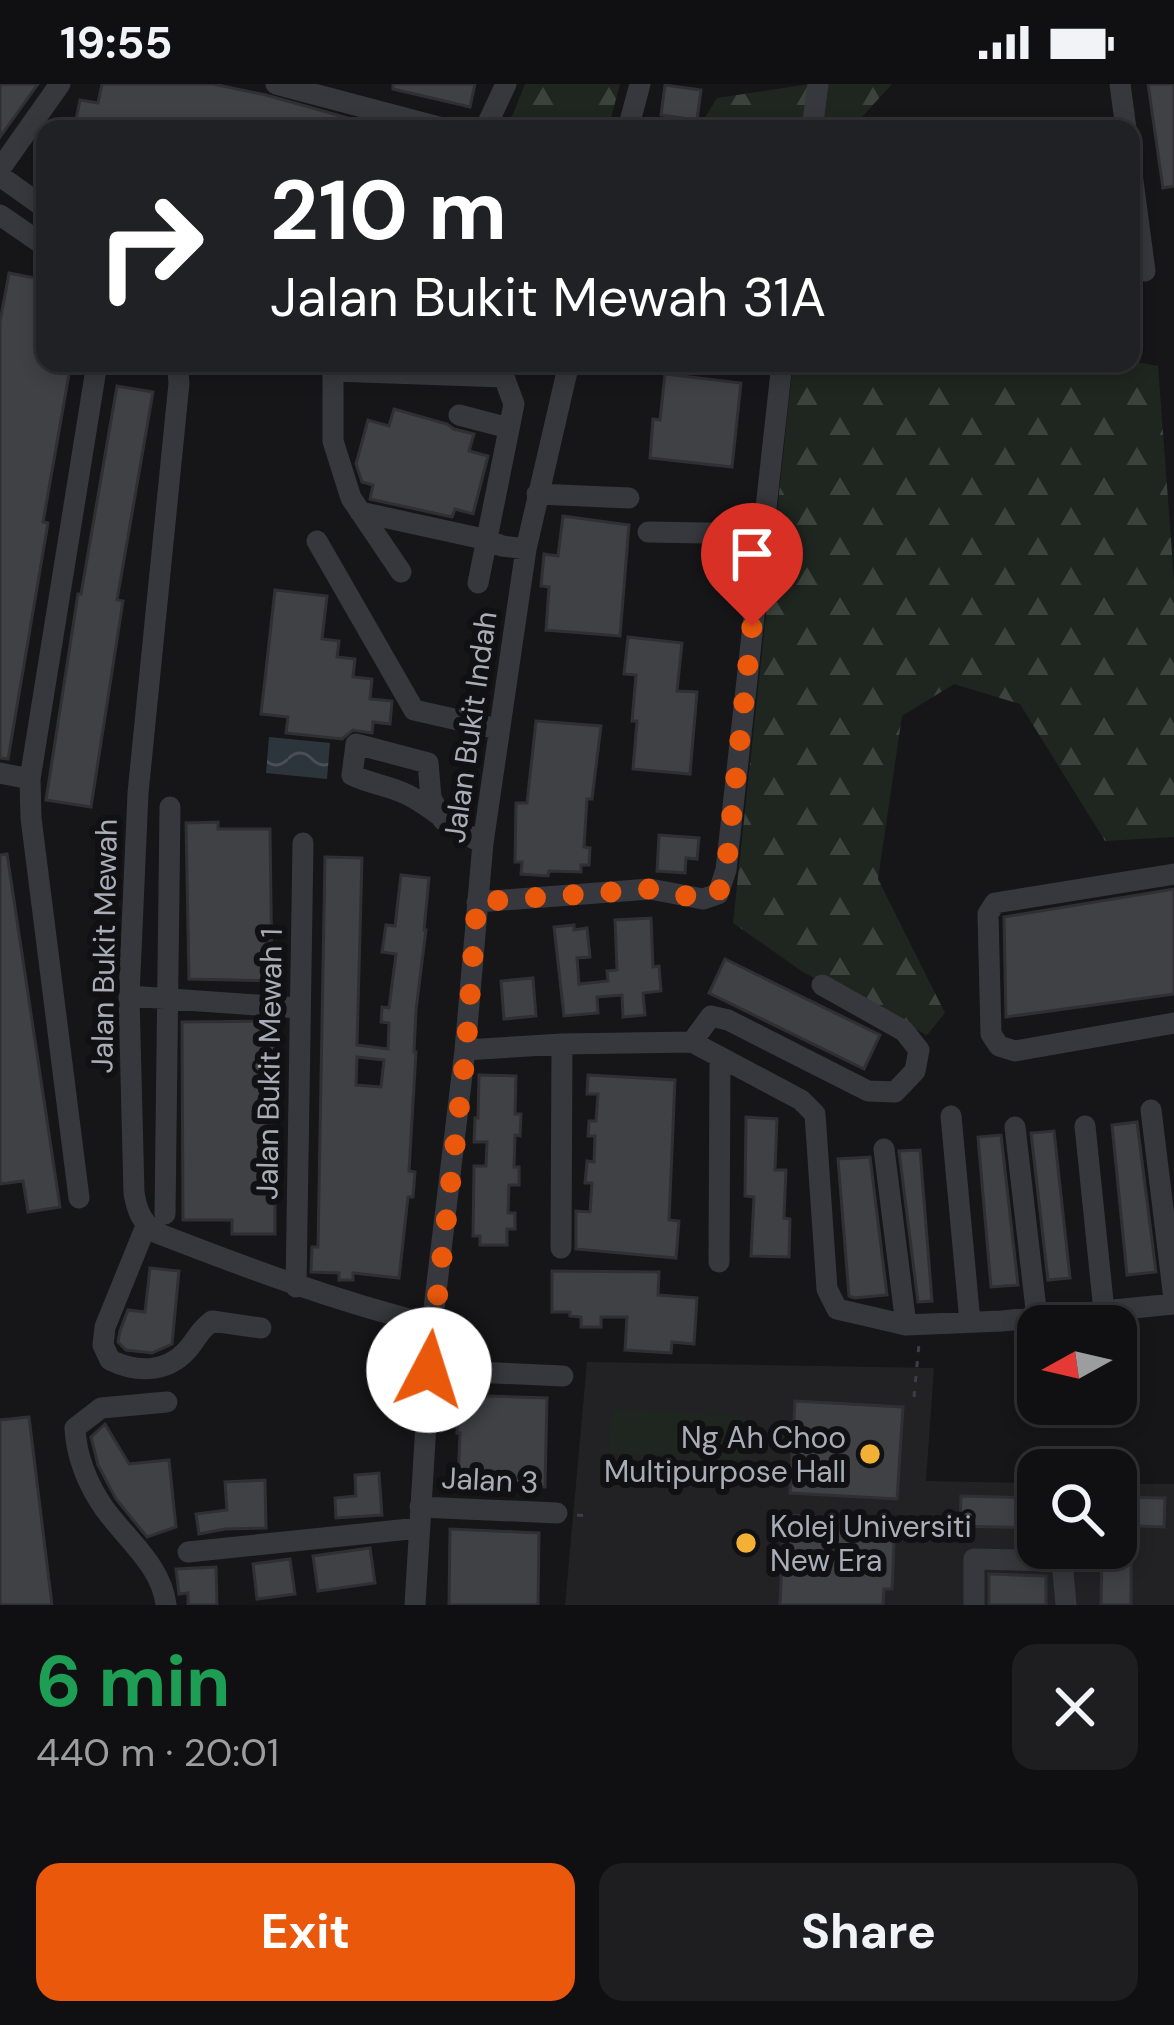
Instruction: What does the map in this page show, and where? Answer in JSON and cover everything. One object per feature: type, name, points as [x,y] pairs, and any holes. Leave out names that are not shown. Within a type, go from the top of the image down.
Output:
[{"type":"street","points":[[36,201],[0,172],[60,84]]},
{"type":"street","points":[[276,84],[412,120]]},
{"type":"street","points":[[489,120],[506,84]]},
{"type":"street","points":[[630,120],[640,84]]},
{"type":"street","points":[[813,120],[818,84]]},
{"type":"street","points":[[1120,84],[1120,120]]},
{"type":"street","points":[[20,141],[36,145]]},
{"type":"street","points":[[0,215],[36,240]]},
{"type":"street","points":[[1140,234],[1145,271]]},
{"type":"street","points":[[79,1198],[30,779],[96,372]]},
{"type":"street","name":"Jalan Bukit Mewah","points":[[155,1220],[136,1209],[134,1193],[129,996],[138,793],[178,372]]},
{"type":"street","points":[[333,372],[333,441],[350,498],[401,572]]},
{"type":"street","points":[[362,372],[504,377],[514,404],[478,583]]},
{"type":"street","name":"Jalan Bukit Indah","points":[[413,1605],[432,1325],[466,1050],[483,843],[526,549],[567,372]]},
{"type":"street","points":[[477,902],[650,889],[703,899],[718,894],[726,870],[781,372]]},
{"type":"street","points":[[459,415],[509,428]]},
{"type":"street","points":[[537,494],[629,498]]},
{"type":"street","points":[[360,512],[526,549]]},
{"type":"street","points":[[648,532],[762,534]]},
{"type":"street","points":[[317,542],[415,710],[498,729]]},
{"type":"street","points":[[443,820],[431,798],[428,763],[356,744],[352,775],[408,794],[443,820],[460,832],[483,843]]},
{"type":"street","points":[[0,773],[30,779]]},
{"type":"street","points":[[170,808],[157,1233],[296,1287],[432,1325]]},
{"type":"street","name":"Jalan Bukit Mewah 1","points":[[296,1287],[303,843]]},
{"type":"street","points":[[1174,874],[994,903],[988,914],[991,1034],[999,1046],[1015,1051],[1174,1023]]},
{"type":"street","points":[[692,1042],[711,1016],[728,1020],[868,1091],[895,1092],[915,1070],[920,1050],[904,1031],[822,985]]},
{"type":"street","points":[[129,996],[299,1008]]},
{"type":"street","points":[[466,1050],[692,1042],[801,1100],[814,1114],[827,1289],[837,1309],[914,1324],[1017,1319]]},
{"type":"street","points":[[561,1249],[562,1044]]},
{"type":"street","points":[[719,1262],[720,1059]]},
{"type":"street","points":[[1137,1306],[1174,1301],[1150,1110]]},
{"type":"street","points":[[951,1116],[970,1322]]},
{"type":"street","points":[[1085,1126],[1103,1305]]},
{"type":"street","points":[[1015,1127],[1036,1305]]},
{"type":"street","points":[[884,1149],[914,1324]]},
{"type":"street","points":[[155,1220],[105,1327],[103,1345],[110,1360],[128,1369],[163,1368],[190,1348],[200,1330],[212,1322],[261,1328]]},
{"type":"street","points":[[429,1370],[562,1376]]},
{"type":"street","points":[[166,1605],[164,1589],[146,1560],[102,1506],[76,1451],[75,1428],[101,1408],[167,1402]]},
{"type":"street","name":"Jalan 3","points":[[188,1552],[419,1517],[557,1513]]},
{"type":"street","points":[[974,1605],[974,1559],[1062,1561],[1066,1605]]},
{"type":"path","points":[[914,1324],[914,1397]]},
{"type":"shaded area","name":"Kolej Universiti New Era","points":[[587,1362],[934,1368],[926,1481],[1017,1483],[1017,1569],[1137,1569],[1137,1484],[1174,1484],[1174,1605],[565,1605]]},
{"type":"green space","points":[[525,84],[620,84],[610,120],[511,120]]},
{"type":"green space","points":[[810,84],[805,120],[704,120],[717,98]]},
{"type":"green space","points":[[823,84],[892,84],[859,120],[820,120]]},
{"type":"green space","points":[[1140,363],[1158,366],[1174,580],[1174,837],[1105,841],[1020,704],[954,684],[902,716],[878,879],[945,1013],[927,1035],[803,972],[733,923],[792,372],[1140,372]]},
{"type":"green space","points":[[611,1409],[747,1416],[744,1460],[609,1453]]},
{"type":"water","points":[[269,737],[330,743],[327,779],[266,773]]},
{"type":"building","points":[[0,84],[38,84],[0,137]]},
{"type":"building","points":[[102,84],[213,84],[355,120],[76,120],[80,100],[98,103]]},
{"type":"building","points":[[393,84],[475,84],[470,107],[393,89]]},
{"type":"building","points":[[1148,84],[1174,84],[1174,186],[1163,188]]},
{"type":"building","points":[[665,85],[701,90],[697,120],[661,115]]},
{"type":"building","points":[[9,273],[36,278],[36,372],[69,372],[8,759],[0,758],[0,322]]},
{"type":"building","points":[[665,374],[741,383],[732,467],[650,458],[653,419],[660,420]]},
{"type":"building","points":[[117,386],[153,392],[117,600],[123,601],[91,807],[46,800]]},
{"type":"building","points":[[394,409],[474,434],[469,451],[488,456],[473,514],[455,509],[452,517],[370,499],[373,485],[362,482],[356,464],[368,420],[389,426]]},
{"type":"building","points":[[563,516],[629,525],[620,636],[546,630],[549,587],[541,586],[544,554],[558,556]]},
{"type":"building","points":[[275,590],[327,596],[322,639],[339,641],[337,657],[355,659],[353,677],[372,679],[370,699],[392,701],[390,724],[373,722],[372,733],[353,730],[342,739],[286,733],[288,717],[261,714]]},
{"type":"building","points":[[628,637],[682,643],[677,691],[697,692],[690,774],[633,769],[636,675],[624,674]]},
{"type":"building","points":[[536,721],[601,726],[592,799],[587,799],[584,847],[590,848],[589,865],[581,865],[581,872],[521,874],[522,862],[515,862],[516,803],[527,803]]},
{"type":"building","points":[[218,822],[218,829],[270,829],[272,981],[189,979],[186,823]]},
{"type":"building","points":[[659,835],[699,838],[697,859],[686,858],[685,873],[657,871]]},
{"type":"building","points":[[7,854],[60,1207],[28,1212],[23,1181],[0,1184],[0,855]]},
{"type":"building","points":[[325,857],[362,858],[357,1045],[388,1049],[389,1023],[381,1022],[382,1007],[389,1008],[396,954],[382,952],[386,925],[395,926],[401,875],[429,878],[416,1010],[409,1171],[415,1172],[413,1197],[408,1197],[399,1278],[353,1273],[353,1280],[339,1280],[339,1273],[311,1272],[312,1247],[318,1247]],"holes":[[[357,1057],[384,1060],[381,1087],[356,1085]]]},
{"type":"building","points":[[1174,889],[1174,994],[1006,1017],[1004,917]]},
{"type":"building","points":[[651,918],[653,967],[659,966],[661,991],[643,993],[645,1015],[623,1017],[622,995],[597,997],[598,1013],[564,1016],[554,927],[587,928],[590,957],[577,958],[579,984],[608,981],[607,971],[617,970],[615,920]]},
{"type":"building","points":[[725,959],[880,1035],[864,1069],[709,993]]},
{"type":"building","points":[[533,978],[536,1016],[504,1019],[501,981]]},
{"type":"building","points":[[275,1021],[275,1234],[232,1234],[232,1220],[183,1220],[182,1022]]},
{"type":"building","points":[[479,1075],[516,1076],[515,1114],[521,1114],[514,1167],[519,1167],[519,1185],[509,1185],[508,1213],[515,1213],[515,1229],[507,1229],[507,1245],[480,1245],[480,1236],[473,1236],[474,1166],[486,1166],[487,1142],[474,1142]]},
{"type":"building","points":[[588,1075],[675,1080],[669,1220],[679,1221],[676,1258],[576,1249],[576,1211],[590,1212],[592,1183],[585,1183],[587,1161],[594,1162],[595,1136],[588,1136],[589,1121],[596,1121],[598,1094],[587,1094]]},
{"type":"building","points":[[746,1117],[777,1119],[775,1170],[786,1170],[784,1218],[790,1219],[789,1257],[751,1256],[754,1197],[745,1196]]},
{"type":"building","points":[[1137,1122],[1156,1272],[1127,1275],[1112,1125]]},
{"type":"building","points":[[1054,1131],[1070,1278],[1048,1280],[1031,1133]]},
{"type":"building","points":[[1001,1135],[1018,1285],[991,1287],[978,1137]]},
{"type":"building","points":[[920,1150],[932,1301],[918,1302],[899,1151]]},
{"type":"building","points":[[870,1157],[887,1295],[854,1298],[849,1296],[838,1159]]},
{"type":"building","points":[[150,1268],[179,1271],[172,1344],[152,1353],[126,1350],[118,1342],[120,1331],[128,1310],[145,1312]]},
{"type":"building","points":[[552,1271],[659,1272],[658,1295],[697,1298],[694,1344],[672,1342],[671,1353],[625,1350],[627,1317],[601,1317],[601,1327],[581,1327],[581,1317],[552,1312]]},
{"type":"building","points":[[458,1395],[547,1398],[545,1487],[458,1482]]},
{"type":"building","points":[[795,1401],[903,1407],[897,1499],[790,1493]]},
{"type":"building","points":[[29,1417],[52,1605],[0,1605],[0,1420]]},
{"type":"building","points":[[105,1424],[129,1464],[169,1460],[176,1527],[147,1537],[116,1499],[98,1465],[91,1437]]},
{"type":"building","points":[[379,1473],[382,1515],[336,1518],[335,1498],[356,1496],[355,1475]]},
{"type":"building","points":[[265,1480],[266,1528],[199,1534],[196,1514],[227,1510],[225,1482]]},
{"type":"building","points":[[961,1496],[1017,1497],[1017,1527],[960,1526]]},
{"type":"building","points":[[1137,1497],[1165,1498],[1164,1527],[1137,1526]]},
{"type":"building","points":[[784,1515],[895,1520],[892,1589],[884,1589],[883,1605],[780,1605]]},
{"type":"building","points":[[450,1529],[539,1533],[538,1605],[449,1605]]},
{"type":"building","points":[[370,1548],[375,1583],[318,1591],[313,1556]]},
{"type":"building","points":[[290,1559],[295,1594],[257,1599],[253,1564]]},
{"type":"building","points":[[216,1567],[217,1605],[188,1605],[188,1593],[179,1594],[176,1569]]},
{"type":"building","points":[[1102,1569],[1131,1569],[1131,1605],[1101,1605]]},
{"type":"building","points":[[989,1574],[1046,1576],[1046,1605],[989,1605]]},
{"type":"place","name":"Ng Ah Choo Multipurpose Hall","points":[[870,1454]]},
{"type":"place","name":"Kolej Universiti New Era","points":[[746,1543]]},
{"type":"route","points":[[429,1370],[466,1050],[477,902],[650,889],[703,899],[718,894],[726,870],[752,626]]}]
